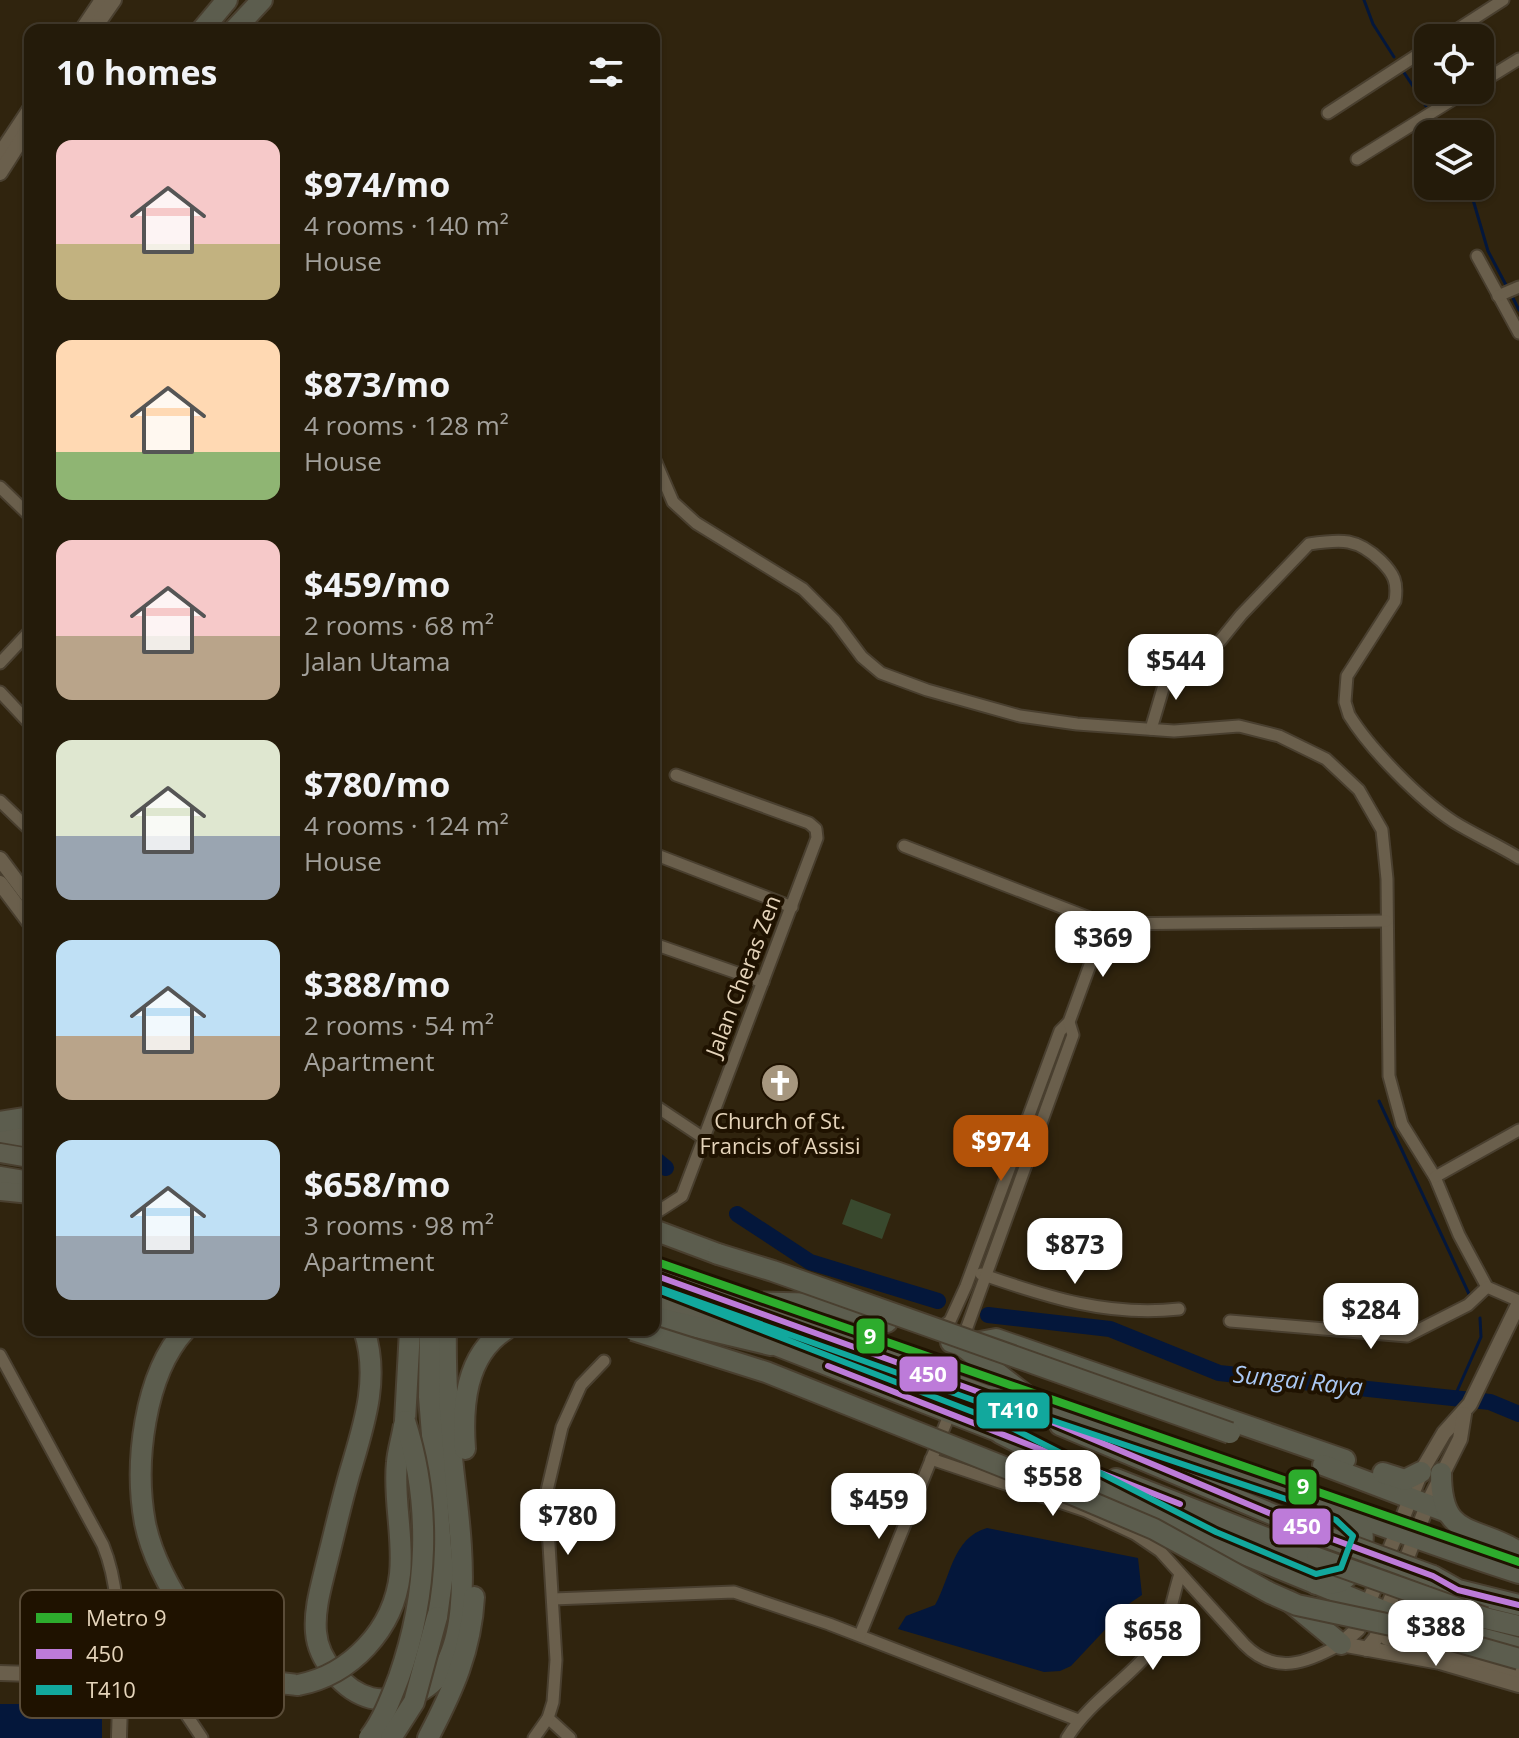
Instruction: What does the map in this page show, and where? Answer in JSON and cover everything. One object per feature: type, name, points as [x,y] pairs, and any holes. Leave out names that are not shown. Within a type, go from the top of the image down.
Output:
[{"type":"highway","points":[[207,24],[227,0]]},
{"type":"highway","points":[[240,24],[262,0]]},
{"type":"highway","points":[[0,1122],[24,1118]]},
{"type":"highway","points":[[0,1133],[24,1137]]},
{"type":"highway","points":[[0,1153],[24,1157]]},
{"type":"highway","points":[[0,1176],[24,1180]]},
{"type":"highway","points":[[0,1191],[24,1193]]},
{"type":"highway","points":[[660,1232],[1447,1512]]},
{"type":"highway","points":[[660,1270],[693,1287]]},
{"type":"highway","points":[[660,1277],[990,1396],[1324,1536],[1433,1576],[1458,1590],[1519,1605]]},
{"type":"highway","points":[[660,1301],[1317,1558],[1485,1618],[1519,1626]]},
{"type":"highway","points":[[734,1302],[829,1304],[961,1345],[1004,1381],[1042,1406]]},
{"type":"highway","points":[[660,1318],[771,1345]]},
{"type":"highway","points":[[173,1590],[159,1564],[145,1524],[141,1480],[144,1430],[160,1366],[181,1336]]},
{"type":"highway","points":[[366,1336],[371,1358],[371,1386],[316,1611],[317,1643],[322,1656],[345,1683],[369,1697],[384,1700],[415,1694],[428,1686],[451,1655],[458,1626],[460,1528],[449,1418],[446,1336]]},
{"type":"highway","points":[[284,1684],[316,1682],[362,1655],[381,1629],[392,1603],[400,1575],[397,1464],[405,1421],[410,1336]]},
{"type":"highway","points":[[391,1738],[414,1702],[428,1655],[443,1573],[429,1397],[430,1336]]},
{"type":"highway","points":[[428,1738],[458,1679],[472,1627],[475,1573],[463,1423],[464,1397],[481,1356],[496,1336]]},
{"type":"highway","points":[[652,1336],[766,1372],[1074,1495],[1154,1529],[1297,1605],[1424,1632],[1519,1659]]},
{"type":"highway","points":[[961,1345],[996,1339],[1405,1480],[1431,1473],[1454,1522],[1519,1552]]},
{"type":"highway","points":[[990,1396],[1042,1406],[1293,1491],[1341,1511],[1519,1573]]},
{"type":"highway","points":[[369,1738],[383,1714],[410,1645],[423,1577],[424,1521],[416,1457],[405,1421]]},
{"type":"highway","points":[[1000,1433],[1212,1541],[1315,1584],[1378,1615],[1519,1648]]},
{"type":"highway","points":[[1274,1448],[1345,1460]]},
{"type":"highway","points":[[1315,1584],[1340,1581],[1349,1575],[1363,1542],[1363,1533],[1358,1524],[1341,1511]]},
{"type":"highway","points":[[1212,1541],[1341,1644]]},
{"type":"highway","points":[[1433,1576],[1519,1596]]},
{"type":"street","points":[[86,24],[102,0]]},
{"type":"street","points":[[97,24],[114,0]]},
{"type":"street","points":[[1466,24],[1503,0]]},
{"type":"street","points":[[1328,113],[1414,57]]},
{"type":"street","points":[[1494,74],[1519,59]]},
{"type":"street","points":[[1357,159],[1445,104]]},
{"type":"street","points":[[0,154],[24,118]]},
{"type":"street","points":[[0,173],[24,135]]},
{"type":"street","points":[[1477,256],[1519,333]]},
{"type":"street","points":[[1498,296],[1519,287]]},
{"type":"street","points":[[660,472],[673,502],[696,523],[803,589],[835,621],[862,657],[881,673],[927,690],[1020,716],[1077,724],[1174,731],[1239,726],[1279,736],[1326,759],[1359,790],[1382,830],[1387,879],[1389,1076],[1402,1124],[1435,1177],[1459,1235],[1487,1287],[1519,1302],[1467,1409],[1460,1439],[1431,1473],[1419,1500],[1367,1649]]},
{"type":"street","points":[[0,487],[24,510]]},
{"type":"street","points":[[1151,729],[1170,665],[1220,641],[1309,544],[1339,541],[1365,545],[1394,574],[1397,592],[1395,601],[1347,676],[1345,702],[1349,715],[1421,794],[1453,821],[1519,858]]},
{"type":"street","points":[[0,663],[24,637]]},
{"type":"street","points":[[0,692],[24,718]]},
{"type":"street","name":"Jalan Cheras Zen","points":[[660,1210],[682,1196],[814,849],[816,829],[809,823],[676,775]]},
{"type":"street","points":[[0,801],[24,824]]},
{"type":"street","points":[[904,846],[1105,924],[1386,921]]},
{"type":"street","points":[[660,856],[792,907]]},
{"type":"street","points":[[0,859],[24,893]]},
{"type":"street","points":[[0,883],[24,915]]},
{"type":"street","points":[[928,1336],[950,1321],[1060,1031],[1069,1022],[1105,924]]},
{"type":"street","points":[[660,946],[763,982]]},
{"type":"street","points":[[961,1345],[1073,1035],[1069,1022]]},
{"type":"street","points":[[660,1109],[702,1137]]},
{"type":"street","points":[[1435,1177],[1519,1130]]},
{"type":"street","points":[[971,1271],[1086,1307],[1125,1312],[1179,1309]]},
{"type":"street","points":[[1230,1321],[1407,1336],[1468,1305],[1487,1287]]},
{"type":"street","points":[[0,1355],[108,1557],[116,1590]]},
{"type":"street","points":[[534,1738],[548,1718],[553,1702],[556,1660],[546,1495],[562,1427],[581,1385],[604,1361]]},
{"type":"street","points":[[860,1635],[950,1413]]},
{"type":"street","points":[[931,1459],[1113,1522],[1160,1551],[1244,1644],[1266,1660],[1281,1663],[1312,1660],[1341,1644],[1378,1615]]},
{"type":"street","points":[[1067,1738],[1078,1720],[1153,1648],[1165,1626],[1180,1574]]},
{"type":"street","points":[[553,1599],[734,1592],[860,1635],[1078,1720]]},
{"type":"street","points":[[1378,1615],[1387,1638],[1444,1650],[1519,1673]]},
{"type":"street","points":[[1341,1644],[1440,1662],[1519,1685]]},
{"type":"street","points":[[0,1673],[20,1674]]},
{"type":"street","points":[[186,1718],[195,1736]]},
{"type":"street","points":[[548,1718],[570,1738]]},
{"type":"green space","points":[[851,1199],[891,1214],[882,1239],[842,1224]]},
{"type":"water","points":[[987,1528],[1138,1558],[1142,1595],[1130,1603],[1071,1666],[1060,1671],[1044,1672],[898,1629],[906,1616],[935,1605],[959,1549],[975,1533]]},
{"type":"water","points":[[0,1704],[20,1704],[20,1718],[102,1718],[102,1738],[0,1738]]},
{"type":"waterway","points":[[1364,0],[1373,24],[1394,57]]},
{"type":"waterway","points":[[1403,71],[1426,106]]},
{"type":"waterway","points":[[1473,200],[1488,251],[1507,287]]},
{"type":"waterway","points":[[1512,296],[1519,310]]},
{"type":"waterway","points":[[1379,1101],[1469,1294]]},
{"type":"waterway","name":"Sungai Raya","points":[[660,1163],[666,1168]]},
{"type":"waterway","name":"Sungai Raya","points":[[737,1214],[810,1262],[938,1301]]},
{"type":"waterway","name":"Sungai Raya","points":[[988,1315],[1110,1329],[1219,1373],[1490,1402],[1519,1414]]},
{"type":"waterway","points":[[1454,1398],[1481,1337],[1480,1318]]},
{"type":"metro line","name":"9","points":[[660,1263],[1519,1562]]},
{"type":"transit line","name":"450","points":[[660,1277],[990,1396],[1324,1536],[1433,1576],[1458,1590],[1519,1605]]},
{"type":"transit line","name":"T410","points":[[660,1288],[987,1405],[1039,1416],[1289,1500],[1336,1520],[1353,1536],[1341,1568],[1316,1574],[1216,1532],[1004,1424],[660,1291]]},
{"type":"transit line","name":"450","points":[[828,1366],[1180,1504]]},
{"type":"place","name":"Church of St. Francis of Assisi","points":[[780,1083]]}]
